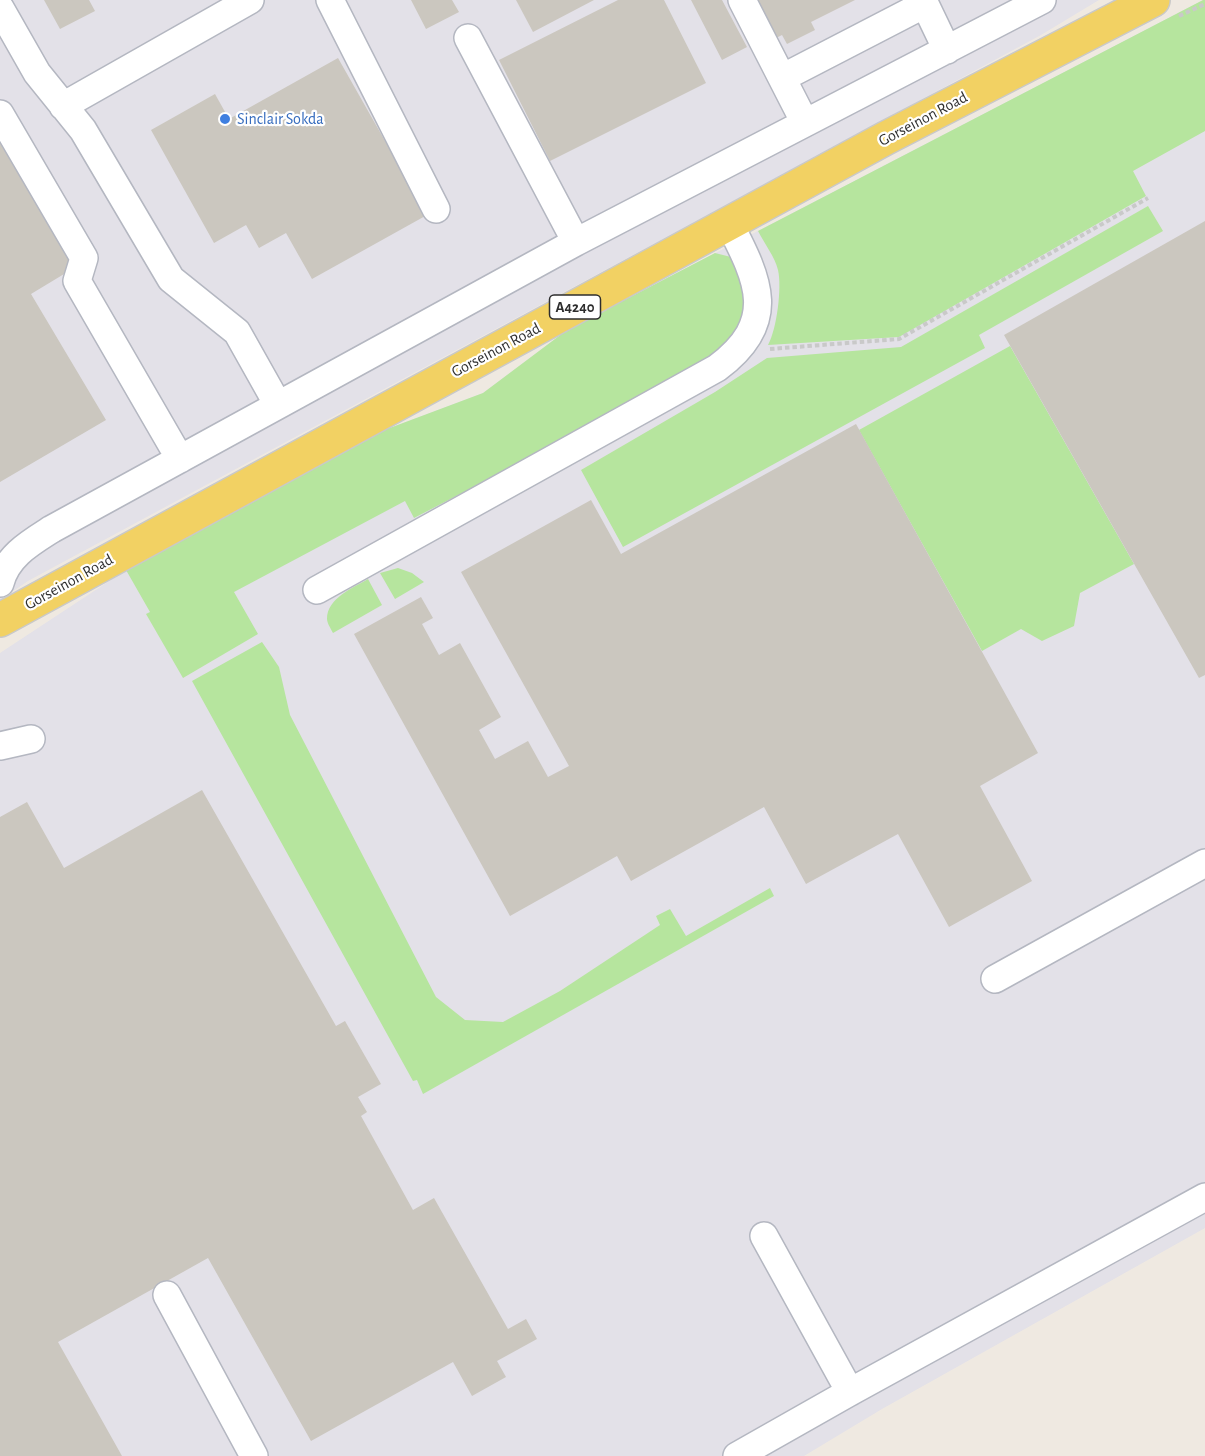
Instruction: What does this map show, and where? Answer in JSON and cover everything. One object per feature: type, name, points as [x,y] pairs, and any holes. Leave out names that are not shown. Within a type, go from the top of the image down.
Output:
[{"type":"main road","name":"Gorseinon Road","points":[[0,620],[886,138],[1153,0]]},
{"type":"street","points":[[63,106],[250,0]]},
{"type":"street","points":[[330,0],[436,209]]},
{"type":"street","points":[[742,0],[805,123]]},
{"type":"street","points":[[782,78],[924,2],[947,50]]},
{"type":"street","points":[[0,583],[12,559],[33,541],[576,242],[947,50],[1033,2]]},
{"type":"street","points":[[0,8],[37,73],[83,130],[171,279],[237,332],[278,405]]},
{"type":"street","points":[[468,38],[576,242]]},
{"type":"street","points":[[0,114],[84,258],[77,281],[180,459]]},
{"type":"street","points":[[317,590],[717,368],[737,351],[750,333],[755,320],[758,290],[749,262],[729,223]]},
{"type":"street","points":[[0,746],[31,739]]},
{"type":"street","points":[[995,979],[1205,863]]},
{"type":"street","points":[[737,1456],[1205,1197]]},
{"type":"street","points":[[764,1236],[849,1392]]},
{"type":"street","points":[[167,1295],[254,1456]]},
{"type":"path","points":[[737,351],[899,339],[1148,198]]},
{"type":"shaded area","points":[[0,0],[1099,0],[1041,35],[28,581],[0,600]]},
{"type":"shaded area","points":[[1205,0],[1205,1228],[882,1409],[804,1456],[0,1456],[0,653],[126,570],[379,432],[483,393],[567,330]]},
{"type":"green space","points":[[1205,0],[1205,131],[1133,171],[1146,196],[899,337],[768,345],[776,319],[779,277],[774,260],[758,231]]},
{"type":"green space","points":[[1148,206],[1163,231],[979,335],[985,348],[623,547],[581,470],[715,392],[767,358],[901,347]]},
{"type":"green space","points":[[715,253],[735,258],[753,298],[730,349],[467,497],[464,492],[414,518],[405,501],[234,592],[258,634],[183,678],[146,614],[150,612],[126,570],[379,432],[483,393],[567,330]]},
{"type":"green space","points":[[1010,346],[1134,564],[1080,593],[1074,626],[1042,641],[1021,629],[982,651],[859,430]]},
{"type":"green space","points":[[398,568],[412,573],[424,582],[395,599],[380,573]]},
{"type":"green space","points":[[368,579],[382,605],[333,633],[327,619],[331,605],[342,594]]},
{"type":"green space","points":[[262,642],[279,667],[290,715],[436,997],[465,1020],[503,1022],[560,991],[660,925],[656,916],[670,909],[686,936],[770,888],[774,896],[423,1094],[417,1080],[413,1081],[192,681]]},
{"type":"building","points":[[44,0],[89,0],[95,11],[60,29]]},
{"type":"building","points":[[411,0],[452,0],[459,12],[426,29]]},
{"type":"building","points":[[516,0],[594,0],[533,32]]},
{"type":"building","points":[[618,0],[664,0],[706,83],[550,161],[499,60]]},
{"type":"building","points":[[691,0],[722,0],[747,47],[722,60]]},
{"type":"building","points":[[754,0],[855,0],[811,22],[815,30],[787,44],[782,35],[774,39]]},
{"type":"building","points":[[338,58],[427,215],[312,279],[286,233],[259,248],[246,225],[214,243],[151,130],[215,94],[229,119]]},
{"type":"building","points":[[0,143],[74,268],[31,294],[106,420],[0,482]]},
{"type":"building","points":[[1205,221],[1205,675],[1199,678],[1004,335]]},
{"type":"building","points":[[856,424],[1038,753],[980,786],[1032,881],[949,927],[898,834],[806,884],[764,807],[631,881],[617,856],[510,916],[354,634],[421,597],[433,618],[422,624],[439,655],[460,643],[501,717],[479,730],[495,759],[528,741],[548,777],[569,766],[461,572],[591,500],[621,554]]},
{"type":"building","points":[[202,790],[336,1026],[345,1021],[381,1084],[358,1097],[367,1112],[361,1116],[413,1210],[434,1198],[508,1329],[526,1319],[537,1339],[497,1361],[506,1377],[472,1396],[453,1362],[311,1441],[208,1258],[58,1342],[122,1456],[0,1456],[0,817],[27,802],[64,868]]},
{"type":"place","name":"Sinclair Sokda","points":[[225,119]]}]
